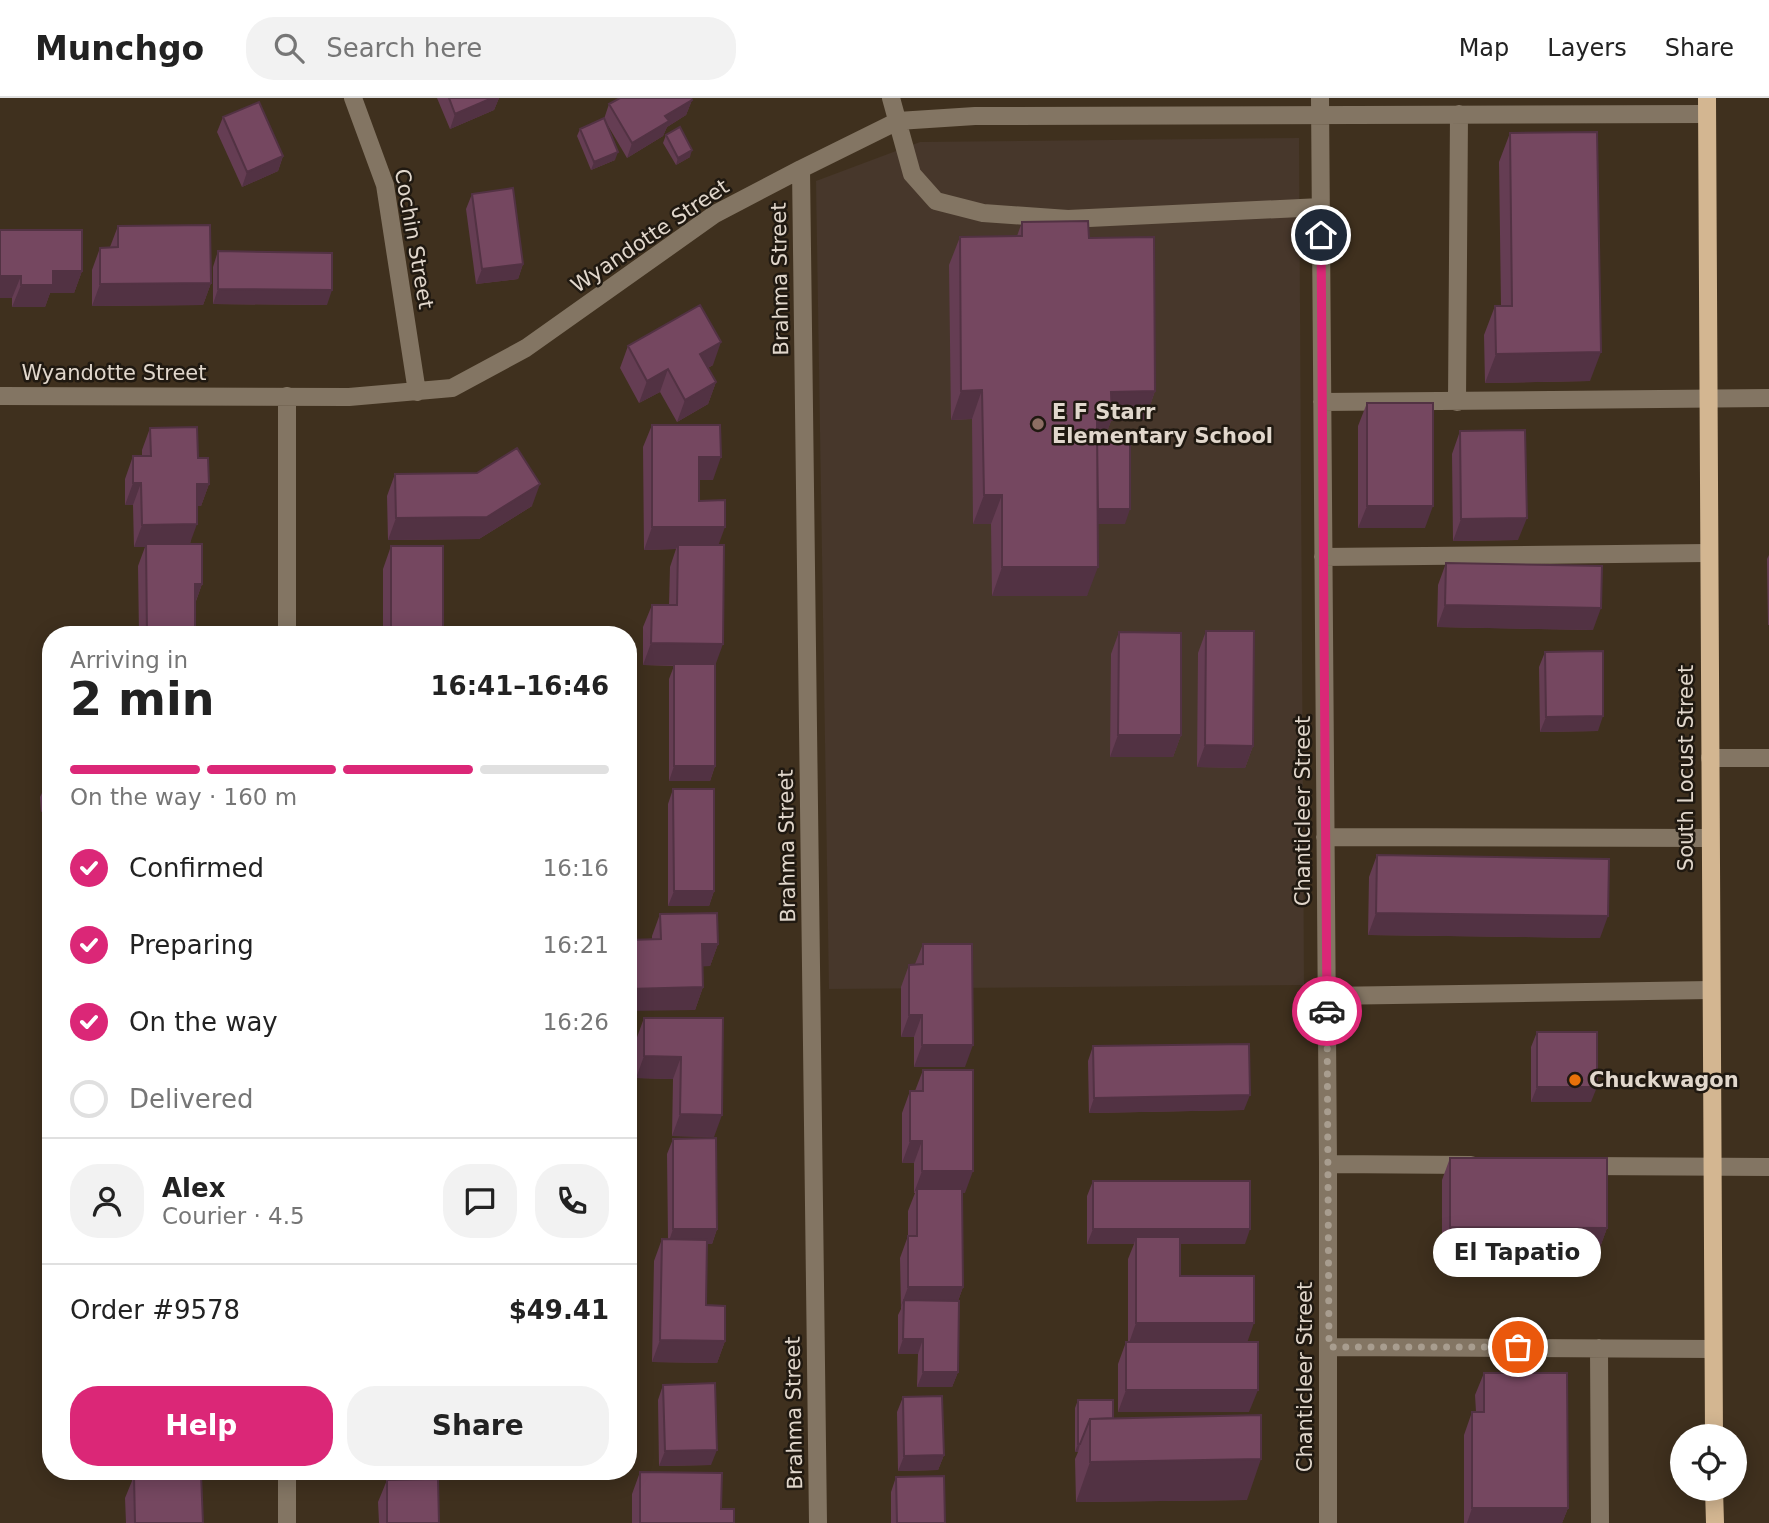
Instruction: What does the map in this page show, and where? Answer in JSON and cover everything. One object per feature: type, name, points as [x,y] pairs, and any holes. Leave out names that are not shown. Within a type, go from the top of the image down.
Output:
[{"type":"main road","name":"South Locust Street","points":[[1707,106],[1707,553],[1714,1424]]},
{"type":"main road","points":[[1714,1501],[1715,1523]]},
{"type":"street","name":"Cochin Street","points":[[353,98],[385,185],[417,392]]},
{"type":"street","points":[[891,98],[912,174],[936,201],[983,213],[1069,219],[1321,207]]},
{"type":"street","name":"Wyandotte Street","points":[[0,396],[349,397],[452,388],[526,348],[715,214],[898,121],[975,116],[1320,107],[1459,114],[1707,106]]},
{"type":"street","name":"Chanticleer Street","points":[[1320,107],[1328,1523]]},
{"type":"street","points":[[1457,402],[1459,114]]},
{"type":"street","name":"Brahma Street","points":[[802,169],[818,1523]]},
{"type":"street","points":[[287,396],[287,626]]},
{"type":"street","points":[[1322,402],[1769,398]]},
{"type":"street","points":[[1324,558],[1707,553]]},
{"type":"street","points":[[1710,758],[1769,758]]},
{"type":"street","points":[[1325,837],[1710,838]]},
{"type":"street","points":[[1327,996],[1710,990]]},
{"type":"street","points":[[1328,1164],[1493,1165]]},
{"type":"street","points":[[1561,1166],[1769,1167]]},
{"type":"street","points":[[1329,1347],[1713,1349]]},
{"type":"street","points":[[1599,1348],[1600,1523]]},
{"type":"street","points":[[287,1480],[287,1523]]},
{"type":"shaded area","points":[[1299,138],[1304,985],[829,989],[816,181],[920,142]]},
{"type":"building","points":[[449,98],[492,98],[455,114]]},
{"type":"building","points":[[620,98],[692,100],[665,116],[669,121],[632,143],[609,104]]},
{"type":"building","points":[[259,102],[283,156],[247,172],[223,117]]},
{"type":"building","points":[[604,118],[618,152],[594,162],[580,129]]},
{"type":"building","points":[[680,127],[692,150],[678,158],[666,135]]},
{"type":"building","points":[[1597,132],[1601,352],[1496,354],[1495,306],[1512,306],[1510,133]]},
{"type":"building","points":[[513,188],[523,264],[482,269],[472,194]]},
{"type":"building","points":[[1088,221],[1089,238],[1154,237],[1155,391],[1111,392],[1112,419],[1097,420],[1098,567],[1002,567],[1002,495],[984,495],[982,390],[961,391],[960,237],[1022,236],[1022,222]]},
{"type":"building","points":[[210,225],[211,283],[100,284],[100,248],[118,247],[118,226]]},
{"type":"building","points":[[0,230],[82,230],[82,271],[53,271],[53,285],[21,285],[21,276],[0,276]]},
{"type":"building","points":[[218,251],[332,253],[332,290],[218,289]]},
{"type":"building","points":[[700,305],[721,342],[700,354],[716,382],[685,400],[668,369],[647,381],[628,346]]},
{"type":"building","points":[[1367,403],[1433,403],[1433,506],[1367,506]]},
{"type":"building","points":[[652,425],[720,425],[721,457],[699,457],[699,501],[725,500],[725,527],[652,527]]},
{"type":"building","points":[[197,427],[198,458],[208,458],[209,484],[197,484],[197,524],[142,525],[141,483],[133,483],[133,456],[151,456],[150,428]]},
{"type":"building","points":[[1525,430],[1527,518],[1461,519],[1460,431]]},
{"type":"building","points":[[1097,434],[1130,434],[1130,509],[1098,509]]},
{"type":"building","points":[[517,448],[540,484],[487,517],[396,518],[395,474],[477,473]]},
{"type":"building","points":[[146,544],[202,544],[202,584],[195,584],[195,626],[147,626]]},
{"type":"building","points":[[678,545],[724,545],[723,644],[651,643],[652,605],[677,605]]},
{"type":"building","points":[[391,546],[443,546],[443,626],[391,626]]},
{"type":"building","points":[[1446,563],[1602,566],[1601,608],[1445,605]]},
{"type":"building","points":[[1206,631],[1254,631],[1253,746],[1205,745]]},
{"type":"building","points":[[1119,632],[1181,633],[1181,735],[1118,735]]},
{"type":"building","points":[[1603,651],[1603,716],[1546,717],[1545,652]]},
{"type":"building","points":[[674,664],[715,664],[715,766],[674,766]]},
{"type":"building","points":[[673,789],[714,789],[714,891],[674,891]]},
{"type":"building","points":[[1377,855],[1609,859],[1608,916],[1376,913]]},
{"type":"building","points":[[717,913],[718,944],[702,944],[703,987],[637,989],[637,940],[661,939],[660,914]]},
{"type":"building","points":[[923,944],[972,944],[973,1045],[922,1045],[922,1015],[909,1015],[909,965],[923,964]]},
{"type":"building","points":[[644,1018],[723,1018],[722,1115],[680,1114],[681,1057],[644,1056]]},
{"type":"building","points":[[1537,1032],[1597,1032],[1597,1087],[1537,1087]]},
{"type":"building","points":[[1249,1044],[1250,1095],[1094,1098],[1093,1046]]},
{"type":"building","points":[[923,1070],[973,1070],[973,1171],[922,1171],[922,1141],[910,1141],[910,1091],[923,1091]]},
{"type":"building","points":[[716,1138],[717,1229],[673,1229],[673,1139]]},
{"type":"building","points":[[1450,1158],[1607,1158],[1607,1228],[1450,1227]]},
{"type":"building","points":[[1093,1181],[1250,1181],[1250,1229],[1093,1229]]},
{"type":"building","points":[[917,1189],[962,1189],[963,1287],[908,1287],[908,1236],[917,1236]]},
{"type":"building","points":[[1136,1237],[1180,1237],[1180,1276],[1254,1276],[1254,1323],[1136,1323]]},
{"type":"building","points":[[662,1239],[707,1240],[706,1305],[725,1306],[725,1341],[660,1340]]},
{"type":"building","points":[[904,1300],[959,1301],[958,1372],[923,1372],[923,1339],[903,1339]]},
{"type":"building","points":[[1126,1342],[1258,1342],[1258,1390],[1126,1390]]},
{"type":"building","points":[[1484,1373],[1567,1373],[1568,1508],[1472,1508],[1472,1412],[1484,1412]]},
{"type":"building","points":[[715,1383],[717,1450],[665,1451],[663,1385]]},
{"type":"building","points":[[942,1396],[944,1455],[904,1456],[903,1397]]},
{"type":"building","points":[[1078,1400],[1113,1400],[1113,1418],[1090,1419],[1080,1444],[1078,1444]]},
{"type":"building","points":[[1261,1415],[1261,1459],[1090,1462],[1090,1419]]},
{"type":"building","points":[[640,1472],[722,1473],[721,1509],[734,1509],[734,1523],[640,1523]]},
{"type":"building","points":[[944,1476],[945,1523],[897,1523],[896,1477]]},
{"type":"building","points":[[134,1480],[201,1480],[203,1523],[135,1523]]},
{"type":"building","points":[[387,1480],[438,1480],[439,1523],[387,1523]]},
{"type":"way so far","points":[[1327,1011],[1329,1347],[1518,1347]]},
{"type":"place","name":"E F Starr Elementary School","points":[[1038,424]]},
{"type":"place","name":"Chuckwagon","points":[[1575,1080]]},
{"type":"place","name":"El Tapatio","points":[[1518,1347]]},
{"type":"route","points":[[1321,235],[1327,1011]]}]
